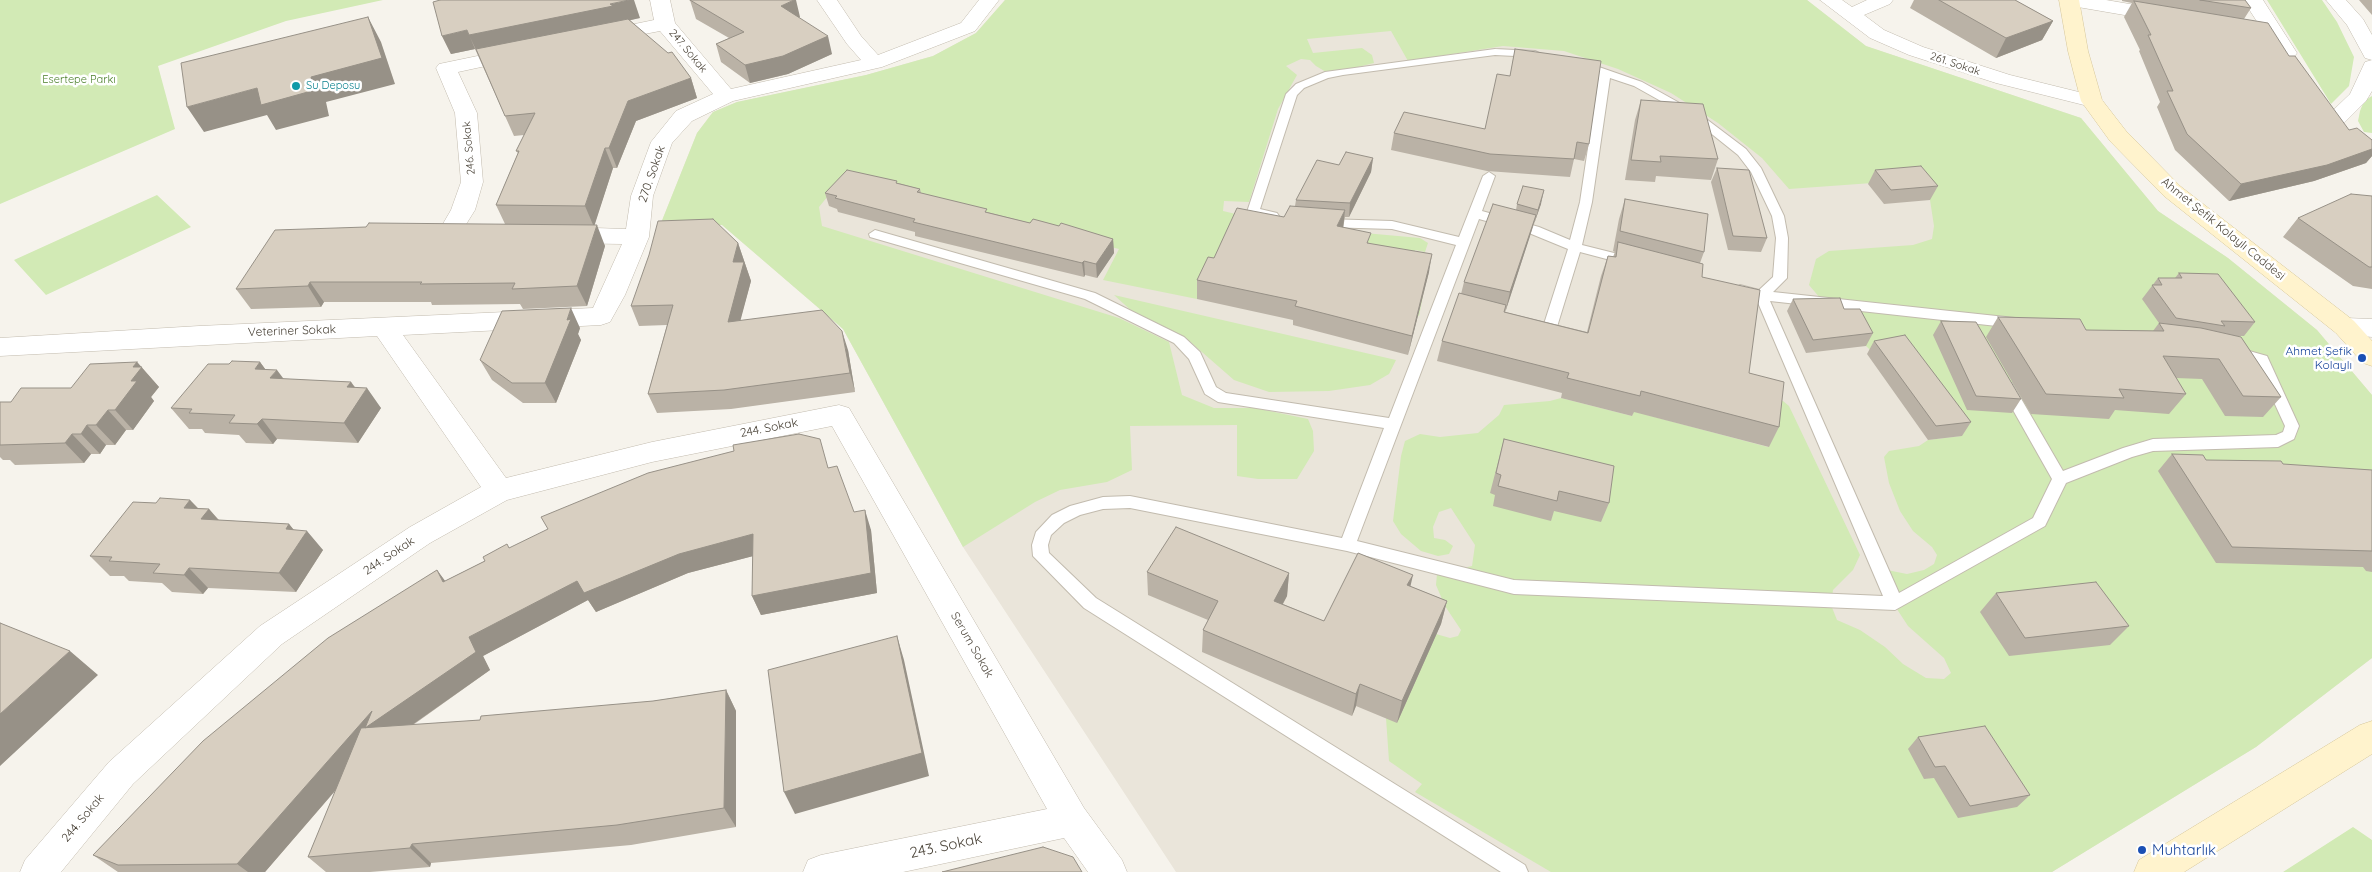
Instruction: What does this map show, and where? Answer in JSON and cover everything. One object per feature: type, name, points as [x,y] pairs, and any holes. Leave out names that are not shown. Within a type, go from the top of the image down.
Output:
[{"type":"main road","name":"Ahmet Şefik Kolaylı Caddesi","points":[[2071,0],[2078,51],[2092,101],[2118,136],[2172,191],[2345,327],[2372,357]]},
{"type":"main road","points":[[2152,872],[2372,736]]},
{"type":"street","name":"247. Sokak","points":[[660,0],[665,24],[726,96]]},
{"type":"street","points":[[827,0],[854,40],[875,63]]},
{"type":"street","name":"270. Sokak","points":[[384,327],[602,316],[613,295],[637,237],[642,196],[662,142],[684,116],[726,96],[875,63],[968,27],[989,0]]},
{"type":"street","name":"261. Sokak","points":[[1830,0],[1877,34],[1916,51],[2003,79],[2092,101]]},
{"type":"street","points":[[1851,14],[1884,0]]},
{"type":"street","points":[[2071,0],[2188,20]]},
{"type":"street","points":[[2253,0],[2264,32],[2295,66]]},
{"type":"street","points":[[2336,0],[2356,23],[2372,65],[2359,97],[2336,118]]},
{"type":"street","points":[[579,41],[665,24]]},
{"type":"street","name":"246. Sokak","points":[[498,234],[449,234],[463,210],[472,182],[466,112],[446,68],[532,51]]},
{"type":"street","points":[[548,235],[637,237]]},
{"type":"street","points":[[384,327],[498,491]]},
{"type":"street","name":"Veteriner Sokak","points":[[0,347],[199,335],[384,327]]},
{"type":"street","points":[[2345,327],[2372,328]]},
{"type":"street","name":"244. Sokak","points":[[38,872],[121,773],[271,635],[420,535],[498,491],[652,452],[838,415]]},
{"type":"street","name":"Serum Sokak","points":[[838,415],[1072,820],[1109,872]]},
{"type":"street","name":"243. Sokak","points":[[820,872],[1072,820]]},
{"type":"lane","points":[[1282,218],[1254,212],[1292,94],[1300,86],[1325,75],[1476,54],[1514,52],[1546,56]]},
{"type":"lane","points":[[1579,65],[1638,84],[1697,117],[1742,152],[1757,171],[1778,216],[1782,247],[1780,278],[1762,295]]},
{"type":"lane","points":[[1521,323],[1549,330],[1575,247],[1586,202],[1605,72]]},
{"type":"lane","points":[[1347,546],[1462,242],[1490,176]]},
{"type":"lane","points":[[1474,213],[1534,230],[1575,247],[1650,266]]},
{"type":"lane","points":[[1309,222],[1392,225],[1462,242]]},
{"type":"lane","points":[[875,234],[1068,288],[1098,300],[1179,340],[1196,356],[1210,390],[1223,398],[1393,424]]},
{"type":"lane","points":[[1724,285],[1762,295],[2032,324]]},
{"type":"lane","points":[[1762,295],[1895,603]]},
{"type":"lane","points":[[1439,303],[1458,307]]},
{"type":"lane","points":[[1965,317],[1975,334]]},
{"type":"lane","points":[[1518,872],[1090,603],[1041,556],[1040,545],[1044,532],[1058,519],[1076,510],[1103,504],[1130,502],[1347,546],[1514,587],[1895,603],[2039,522],[2060,479],[2128,452],[2153,445],[2278,441],[2289,435],[2292,426],[2262,360],[2223,349]]},
{"type":"lane","points":[[2000,377],[2060,479]]},
{"type":"shaded area","points":[[1005,0],[1807,0],[1866,46],[2081,118],[2158,211],[2228,258],[2317,330],[2372,395],[2372,658],[2256,747],[2052,872],[1176,872],[963,547],[843,329],[722,225],[659,228],[697,133],[713,112],[737,102],[866,75],[933,56],[976,33]]},
{"type":"green space","name":"Esertepe Parkı","points":[[0,0],[383,0],[286,21],[158,66],[175,129],[0,204]]},
{"type":"green space","points":[[1005,0],[1807,0],[1866,46],[2081,118],[2158,211],[2228,258],[2317,330],[2372,395],[2372,658],[2256,747],[2052,872],[1551,872],[1415,792],[1422,784],[1389,761],[1386,718],[1436,634],[1450,638],[1458,636],[1461,630],[1445,606],[1436,585],[1437,574],[1472,566],[1475,545],[1451,508],[1439,512],[1433,527],[1434,538],[1445,540],[1453,546],[1449,554],[1438,556],[1421,551],[1401,534],[1393,521],[1401,456],[1405,441],[1420,434],[1440,437],[1478,433],[1499,415],[1504,405],[1550,401],[1561,398],[1632,416],[1635,403],[1647,415],[1768,447],[1778,400],[1783,401],[1789,406],[1860,555],[1853,570],[1833,590],[1831,605],[1837,620],[1860,630],[1885,647],[1903,664],[1926,678],[1944,679],[1951,673],[1944,658],[1908,626],[1889,597],[1887,570],[1907,574],[1924,570],[1934,564],[1937,555],[1932,547],[1913,531],[1900,511],[1889,483],[1884,457],[1889,451],[1919,446],[1928,440],[1961,436],[1866,346],[1854,321],[1826,305],[1809,285],[1816,259],[1829,251],[1913,245],[1932,239],[1934,226],[1930,200],[1914,180],[1789,189],[1762,158],[1718,123],[1671,93],[1618,69],[1564,51],[1503,46],[1408,61],[1391,31],[1307,39],[1313,53],[1362,48],[1372,55],[1374,63],[1326,72],[1310,60],[1301,59],[1286,66],[1297,75],[1278,109],[1249,202],[1224,201],[1223,211],[1287,226],[1420,238],[1428,243],[1425,252],[1415,250],[1411,269],[1384,289],[1423,296],[1419,316],[1311,289],[1208,276],[1197,299],[1103,280],[1119,249],[841,180],[819,207],[822,226],[1119,318],[1169,342],[1182,395],[1214,408],[1255,408],[1308,419],[1313,431],[1314,451],[1297,479],[1258,479],[1237,476],[1237,425],[1130,426],[1132,470],[1107,482],[1060,490],[1035,502],[963,547],[843,329],[722,225],[659,228],[697,133],[713,112],[737,102],[866,75],[933,56],[976,33]]},
{"type":"green space","points":[[2267,0],[2322,0],[2337,22],[2354,57],[2349,86],[2331,104]]},
{"type":"green space","points":[[2372,96],[2372,133],[2364,132],[2358,121],[2364,101]]},
{"type":"green space","points":[[157,195],[191,227],[46,295],[14,260]]},
{"type":"green space","points":[[1114,295],[1396,360],[1389,374],[1370,385],[1329,391],[1269,392],[1234,380],[1187,339],[1135,314]]},
{"type":"green space","points":[[2353,827],[2372,840],[2372,872],[2283,872]]},
{"type":"building","points":[[440,0],[629,0],[610,4],[613,6],[469,35],[467,30],[442,36],[433,2]]},
{"type":"building","points":[[690,0],[794,0],[781,6],[828,36],[783,56],[745,65],[716,44],[744,32]]},
{"type":"building","points":[[1939,0],[2015,0],[2053,21],[2006,38]]},
{"type":"building","points":[[2200,0],[2245,0],[2251,8]]},
{"type":"building","points":[[2134,1],[2268,23],[2289,56],[2295,56],[2349,130],[2357,128],[2372,140],[2372,149],[2327,165],[2241,184],[2187,134],[2167,91],[2173,91],[2148,35],[2151,35]]},
{"type":"building","points":[[368,17],[382,58],[311,77],[315,90],[261,105],[257,88],[187,107],[181,63]]},
{"type":"building","points":[[628,19],[668,53],[672,52],[691,78],[628,101],[609,148],[605,148],[585,206],[496,205],[519,151],[516,151],[535,113],[505,116],[476,49]]},
{"type":"building","points":[[1515,49],[1601,61],[1589,144],[1577,142],[1574,159],[1490,154],[1394,133],[1404,112],[1485,129],[1497,74],[1510,76]]},
{"type":"building","points":[[1641,100],[1703,104],[1718,159],[1660,156],[1661,162],[1631,160]]},
{"type":"building","points":[[1346,152],[1373,158],[1350,203],[1296,200],[1317,160],[1339,165]]},
{"type":"building","points":[[1921,166],[1938,186],[1891,190],[1875,170]]},
{"type":"building","points":[[1717,168],[1749,170],[1767,238],[1733,236]]},
{"type":"building","points":[[847,170],[897,181],[896,183],[920,189],[917,192],[987,209],[985,212],[1030,223],[1033,219],[1059,226],[1061,223],[1113,239],[1096,264],[1084,261],[1082,263],[913,222],[915,219],[835,198],[837,196],[825,193]]},
{"type":"building","points":[[1523,186],[1544,190],[1538,210],[1517,204]]},
{"type":"building","points":[[2351,194],[2372,196],[2372,267],[2369,267],[2298,218]]},
{"type":"building","points":[[1625,199],[1708,214],[1704,252],[1620,231]]},
{"type":"building","points":[[1493,204],[1536,215],[1510,292],[1464,282]]},
{"type":"building","points":[[1290,206],[1345,210],[1337,226],[1371,233],[1367,243],[1432,254],[1412,336],[1295,306],[1297,301],[1197,280],[1208,257],[1214,258],[1237,208],[1284,217]]},
{"type":"building","points":[[713,219],[738,243],[733,262],[744,262],[728,322],[822,310],[842,331],[850,373],[724,390],[648,394],[673,305],[631,306],[649,255],[658,221]]},
{"type":"building","points":[[369,223],[597,225],[577,286],[512,289],[515,283],[310,282],[308,286],[236,289],[275,230],[366,227]]},
{"type":"building","points":[[1618,242],[1703,264],[1702,277],[1760,290],[1749,373],[1784,382],[1779,427],[1641,391],[1640,396],[1567,378],[1569,373],[1442,341],[1459,293],[1506,305],[1504,312],[1588,333],[1608,256],[1616,257]]},
{"type":"building","points":[[2179,273],[2218,274],[2255,322],[2221,321],[2225,326],[2176,318],[2152,285],[2162,285],[2158,278],[2182,278]]},
{"type":"building","points":[[1840,298],[1844,309],[1860,309],[1873,333],[1813,340],[1793,299]]},
{"type":"building","points":[[571,308],[567,320],[571,319],[545,383],[512,383],[480,360],[502,311]]},
{"type":"building","points":[[1998,317],[2080,319],[2086,330],[2164,331],[2159,323],[2201,328],[2241,337],[2281,397],[2243,396],[2219,359],[2163,356],[2186,394],[2119,389],[2124,398],[2046,394]]},
{"type":"building","points":[[1941,321],[1976,322],[2021,399],[1976,396]]},
{"type":"building","points":[[1905,335],[1971,422],[1936,426],[1874,341]]},
{"type":"building","points":[[232,361],[260,362],[255,369],[277,370],[270,378],[351,382],[347,387],[367,388],[344,423],[262,419],[257,424],[229,423],[235,415],[189,413],[192,409],[171,408],[208,364],[229,364]]},
{"type":"building","points":[[137,362],[133,367],[142,367],[131,381],[137,381],[115,410],[108,410],[96,425],[87,425],[81,434],[72,434],[65,443],[0,445],[0,402],[11,402],[21,388],[71,388],[90,364]]},
{"type":"building","points":[[799,434],[820,439],[828,468],[837,466],[854,512],[865,510],[871,573],[752,596],[753,534],[679,554],[584,593],[577,581],[469,637],[476,652],[365,728],[372,711],[237,864],[118,865],[93,855],[203,741],[328,638],[437,570],[443,582],[485,561],[483,557],[507,544],[509,548],[548,529],[541,517],[648,473],[734,451],[733,445]]},
{"type":"building","points":[[1504,439],[1614,466],[1609,503],[1559,491],[1557,501],[1498,486],[1501,475],[1496,473]]},
{"type":"building","points":[[2172,454],[2203,455],[2206,460],[2281,461],[2283,464],[2372,470],[2372,551],[2232,547]]},
{"type":"building","points":[[160,498],[190,500],[184,508],[209,509],[201,519],[289,524],[286,529],[307,531],[279,573],[189,568],[184,575],[153,573],[160,564],[109,561],[112,557],[90,556],[133,502],[156,503]]},
{"type":"building","points":[[1176,527],[1289,573],[1274,601],[1324,621],[1358,553],[1413,575],[1407,585],[1447,601],[1402,701],[1360,684],[1356,694],[1203,630],[1218,601],[1147,572]]},
{"type":"building","points":[[2096,582],[2129,626],[2025,638],[1996,593]]},
{"type":"building","points":[[0,623],[70,651],[0,714]]},
{"type":"building","points":[[897,636],[922,753],[784,792],[768,670]]},
{"type":"building","points":[[726,690],[724,808],[617,825],[412,844],[410,848],[308,857],[361,728],[480,720],[481,716],[653,701]]},
{"type":"building","points":[[1985,726],[2030,795],[1970,806],[1945,766],[1935,767],[1918,737]]},
{"type":"building","points":[[1043,847],[1073,857],[1082,872],[942,872]]},
{"type":"place","name":"Su Deposu","points":[[296,86]]},
{"type":"place","name":"Ahmet Şefik Kolaylı","points":[[2362,358]]},
{"type":"place","name":"Muhtarlık","points":[[2142,850]]}]
